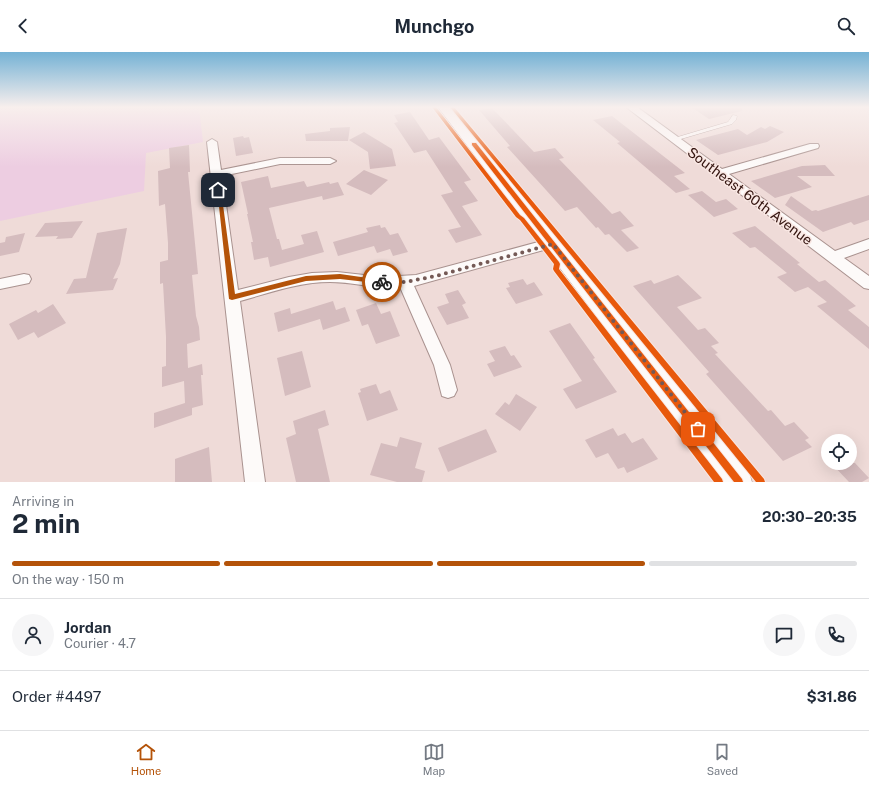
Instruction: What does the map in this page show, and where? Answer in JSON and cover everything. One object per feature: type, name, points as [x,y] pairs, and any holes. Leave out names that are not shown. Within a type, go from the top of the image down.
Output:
[{"type":"main road","points":[[461,127],[739,482]]},
{"type":"street","name":"Southeast 60th Avenue","points":[[658,127],[869,284]]},
{"type":"street","points":[[212,142],[255,482]]},
{"type":"street","points":[[719,173],[814,146]]},
{"type":"street","points":[[217,174],[280,161],[330,161]]},
{"type":"street","points":[[232,297],[306,279],[324,277],[340,277],[377,282],[405,282],[436,276],[553,244]]},
{"type":"street","points":[[833,257],[869,244]]},
{"type":"street","points":[[0,284],[24,279]]},
{"type":"street","points":[[405,282],[442,365],[448,390]]},
{"type":"lane","points":[[674,139],[717,127]]},
{"type":"shaded area","points":[[0,127],[201,127],[203,142],[146,153],[144,191],[0,221]]},
{"type":"building","points":[[350,127],[348,141],[306,141],[305,134],[330,131],[330,128]]},
{"type":"building","points":[[397,127],[420,127],[429,140],[439,137],[471,180],[464,182],[478,201],[462,206],[482,235],[456,243],[448,230],[461,227],[441,195],[453,192],[426,150],[414,153]]},
{"type":"building","points":[[494,127],[510,127],[534,152],[555,148],[564,158],[559,159],[612,214],[620,211],[634,226],[621,230],[639,248],[627,252],[609,234],[605,235],[598,227],[596,228],[577,207],[565,211],[507,147],[510,146]]},
{"type":"building","points":[[602,127],[626,127],[685,173],[674,176],[690,189],[676,193],[617,143],[620,142]]},
{"type":"building","points":[[761,127],[765,129],[772,127],[784,132],[767,142],[718,155],[696,140],[738,129],[747,135]]},
{"type":"building","points":[[364,132],[392,149],[396,166],[370,169],[368,152],[349,140]]},
{"type":"building","points":[[243,136],[244,138],[249,137],[253,153],[236,156],[233,138]]},
{"type":"building","points":[[189,145],[190,172],[188,172],[198,274],[192,275],[200,340],[187,344],[188,368],[202,364],[203,375],[201,375],[203,405],[192,408],[192,415],[154,428],[154,413],[185,403],[184,381],[162,387],[162,367],[166,366],[166,337],[163,283],[160,284],[160,262],[168,260],[168,243],[165,204],[159,206],[158,171],[170,168],[169,148]]},
{"type":"building","points":[[825,165],[835,176],[797,176],[812,187],[775,198],[751,181],[802,166]]},
{"type":"building","points":[[364,170],[388,180],[371,195],[346,184]]},
{"type":"building","points":[[268,176],[271,188],[304,181],[307,187],[329,182],[330,184],[338,182],[344,195],[323,200],[322,196],[269,208],[277,239],[279,239],[282,250],[304,244],[301,235],[317,231],[324,252],[270,267],[268,257],[254,260],[251,242],[253,242],[241,182]]},
{"type":"building","points":[[702,191],[716,202],[726,199],[738,209],[714,217],[688,195]]},
{"type":"building","points":[[869,195],[869,220],[854,225],[851,222],[823,232],[785,205],[791,196],[812,211],[818,211]]},
{"type":"building","points":[[83,221],[72,238],[56,239],[58,236],[35,237],[45,223]]},
{"type":"building","points":[[380,225],[381,228],[385,227],[390,235],[398,233],[408,252],[393,256],[390,249],[377,253],[374,246],[338,256],[333,242],[368,232],[366,228]]},
{"type":"building","points":[[755,226],[800,263],[797,264],[819,282],[825,280],[856,306],[848,310],[869,327],[869,349],[817,306],[827,302],[808,287],[795,292],[777,277],[787,273],[755,247],[750,248],[732,233]]},
{"type":"building","points":[[127,228],[120,264],[113,279],[118,278],[113,290],[66,294],[74,279],[86,278],[97,233]]},
{"type":"building","points":[[25,233],[19,252],[0,256],[0,243],[5,242],[6,237]]},
{"type":"building","points":[[678,275],[702,298],[677,307],[698,330],[705,328],[719,343],[711,346],[718,353],[715,354],[768,411],[771,410],[785,426],[794,422],[809,438],[805,440],[812,447],[783,461],[706,374],[709,372],[633,286],[651,280],[654,284]]},
{"type":"building","points":[[523,279],[527,285],[534,282],[543,295],[516,304],[506,288],[510,287],[508,283]]},
{"type":"building","points":[[458,290],[466,303],[462,305],[469,318],[447,325],[437,307],[449,303],[445,294]]},
{"type":"building","points":[[333,301],[336,310],[345,307],[350,321],[323,330],[320,319],[278,332],[274,313],[290,308],[291,314]]},
{"type":"building","points":[[376,303],[381,314],[390,311],[400,336],[376,344],[368,324],[362,326],[356,310]]},
{"type":"building","points":[[53,304],[66,323],[38,338],[34,332],[18,340],[9,324],[36,310],[38,313]]},
{"type":"building","points":[[570,323],[595,358],[593,359],[617,392],[576,409],[563,389],[582,381],[549,331]]},
{"type":"building","points":[[505,346],[511,356],[514,355],[522,367],[494,377],[487,364],[495,361],[489,351]]},
{"type":"building","points":[[302,351],[311,387],[285,396],[277,358]]},
{"type":"building","points":[[376,384],[380,394],[390,390],[398,410],[367,421],[358,393],[361,392],[360,389]]},
{"type":"building","points":[[516,394],[537,407],[520,431],[495,414],[505,402],[509,405]]},
{"type":"building","points":[[325,410],[329,425],[318,429],[330,482],[296,482],[286,438],[296,434],[293,421]]},
{"type":"building","points":[[613,428],[618,436],[625,433],[632,443],[643,438],[658,459],[627,473],[624,467],[618,469],[608,453],[596,458],[585,440]]},
{"type":"building","points":[[486,429],[497,452],[448,472],[438,448]]},
{"type":"building","points":[[400,437],[422,443],[415,468],[425,471],[422,482],[397,482],[370,475],[381,443],[397,447]]},
{"type":"building","points":[[209,447],[212,482],[175,482],[175,459]]},
{"type":"building","points":[[857,465],[869,478],[862,482],[849,482],[838,470],[857,470]]},
{"type":"cycle path","points":[[449,127],[557,264],[556,269],[719,482]]},
{"type":"cycle path","points":[[469,127],[761,482]]},
{"type":"cycle path","points":[[474,144],[739,482]]},
{"type":"way so far","points":[[382,282],[405,282],[436,276],[553,244],[698,429]]},
{"type":"route","points":[[218,190],[232,297],[306,279],[324,277],[340,277],[382,282]]}]
